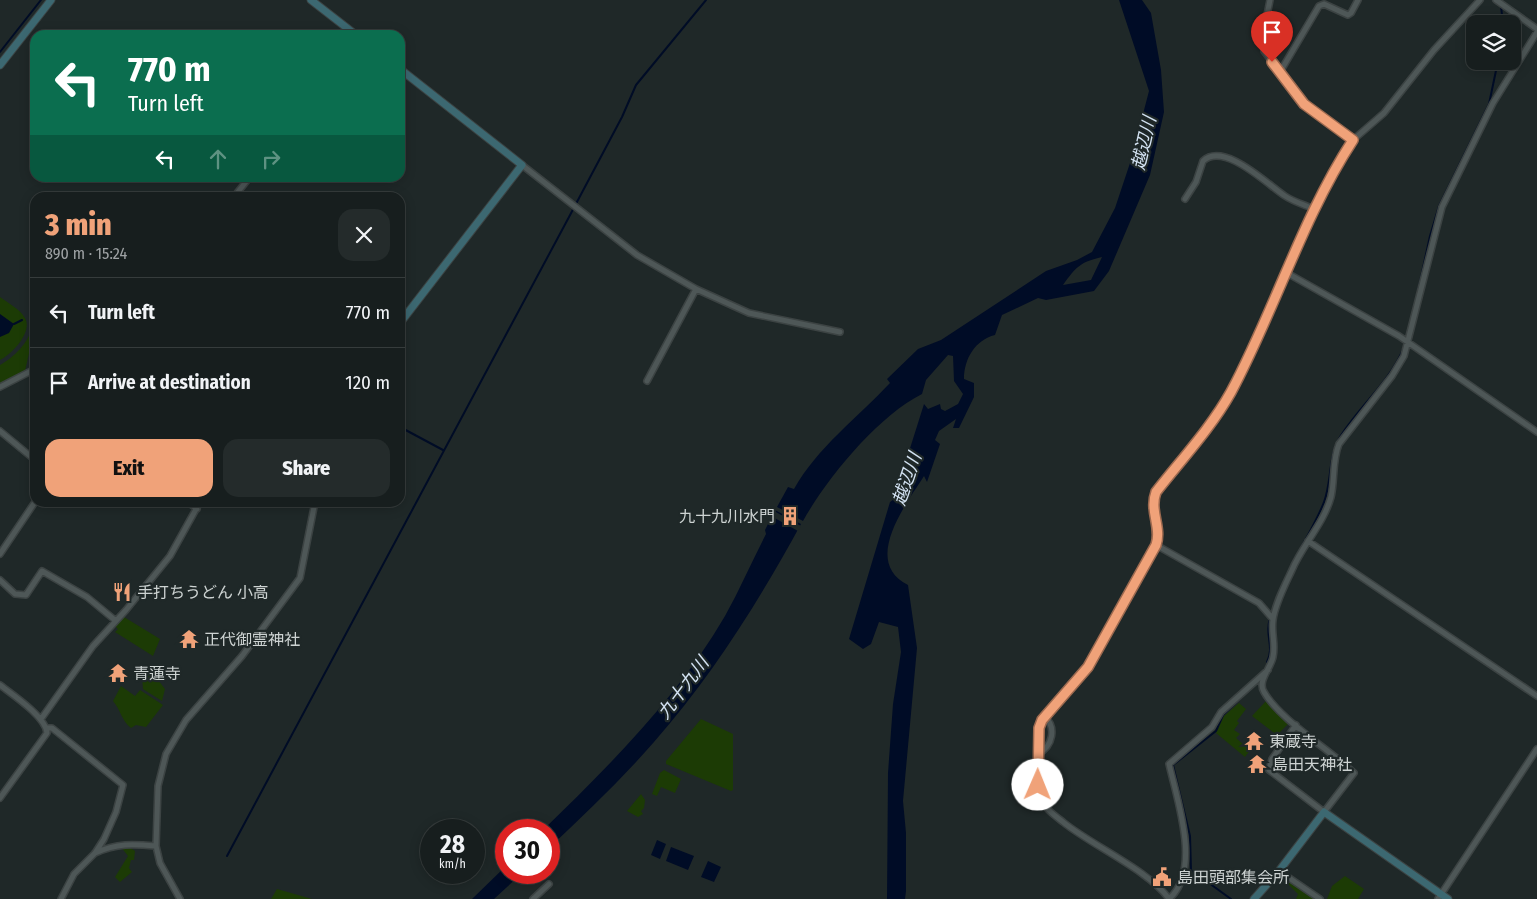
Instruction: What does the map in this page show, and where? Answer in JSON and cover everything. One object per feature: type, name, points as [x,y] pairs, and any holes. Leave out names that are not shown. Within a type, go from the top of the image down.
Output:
[{"type":"street","points":[[0,66],[51,0]]},
{"type":"street","points":[[311,0],[350,30]]},
{"type":"street","points":[[1270,0],[1265,16],[1262,47],[1304,104],[1353,140]]},
{"type":"street","points":[[1280,72],[1319,6],[1324,4],[1348,15],[1358,0]]},
{"type":"street","points":[[1268,670],[1221,712],[1212,727],[1169,764],[1185,836],[1182,876],[1174,895],[1169,899],[1134,869],[1082,838],[1052,813],[1040,796],[1038,785],[1039,728],[1044,716],[1088,667],[1156,545],[1159,533],[1153,507],[1156,492],[1220,411],[1232,391],[1287,273],[1314,209],[1336,165],[1353,140],[1384,113],[1434,50],[1480,0]]},
{"type":"street","points":[[1254,899],[1279,871],[1354,773],[1296,725],[1263,691],[1262,682],[1276,646],[1273,619],[1292,569],[1331,497],[1336,453],[1339,444],[1392,376],[1407,342],[1442,207],[1493,103],[1537,31],[1496,0]]},
{"type":"street","points":[[405,73],[637,255],[696,289],[749,313],[840,332]]},
{"type":"street","points":[[1185,199],[1196,182],[1206,158],[1217,157],[1239,162],[1288,198],[1314,209]]},
{"type":"street","points":[[405,316],[522,164]]},
{"type":"street","points":[[238,192],[246,182]]},
{"type":"street","points":[[1287,273],[1407,342],[1537,432]]},
{"type":"street","points":[[647,381],[696,289]]},
{"type":"street","points":[[0,387],[30,372]]},
{"type":"street","points":[[0,431],[30,456]]},
{"type":"street","points":[[0,554],[32,507]]},
{"type":"street","points":[[41,719],[93,646],[170,556],[197,509],[194,507]]},
{"type":"street","points":[[180,899],[160,863],[156,846],[158,786],[166,754],[186,720],[242,656],[300,578],[314,507]]},
{"type":"street","points":[[1308,541],[1537,696]]},
{"type":"street","points":[[1156,545],[1259,603],[1273,619]]},
{"type":"street","points":[[0,580],[15,594],[26,595],[42,571],[87,597],[89,601],[116,621]]},
{"type":"street","points":[[0,685],[41,719],[47,733],[0,798]]},
{"type":"street","points":[[1038,754],[1048,746],[1053,732],[1050,722],[1044,716]]},
{"type":"street","points":[[1296,725],[1272,759],[1269,770],[1439,897],[1448,899]]},
{"type":"street","points":[[46,728],[52,728],[123,784],[116,812],[104,839],[95,853],[74,874],[61,899]]},
{"type":"street","points":[[1439,897],[1537,749]]},
{"type":"street","points":[[95,853],[113,845],[126,843],[156,846]]},
{"type":"street","points":[[1279,871],[1320,899]]},
{"type":"street","points":[[533,899],[549,884]]},
{"type":"green space","points":[[0,297],[20,312],[27,324],[24,336],[20,342],[0,360]]},
{"type":"green space","points":[[30,332],[30,349],[25,371],[0,384],[0,365],[15,354],[28,338]]},
{"type":"green space","points":[[124,617],[160,639],[153,656],[115,632],[118,629],[115,626]]},
{"type":"green space","points":[[148,667],[165,689],[162,701],[143,689],[142,676]]},
{"type":"green space","points":[[121,686],[135,696],[140,690],[163,705],[146,727],[136,725],[131,728],[123,718],[113,701]]},
{"type":"green space","points":[[1267,700],[1289,723],[1277,735],[1252,716]]},
{"type":"green space","points":[[1239,703],[1246,709],[1237,721],[1239,723],[1234,730],[1240,734],[1236,738],[1250,750],[1245,757],[1216,733],[1224,716]]},
{"type":"green space","points":[[701,719],[733,734],[733,790],[731,791],[666,764],[666,761]]},
{"type":"green space","points":[[664,770],[681,779],[675,793],[661,787],[657,796],[652,794],[660,773]]},
{"type":"green space","points":[[641,794],[645,800],[644,808],[641,811],[643,814],[638,817],[627,811]]},
{"type":"green space","points":[[121,847],[129,847],[135,851],[134,860],[131,860],[129,868],[132,872],[120,882],[115,877],[128,856]]},
{"type":"green space","points":[[1345,876],[1364,889],[1358,899],[1327,899],[1332,886]]},
{"type":"green space","points":[[1288,880],[1305,888],[1306,894],[1316,899],[1296,899],[1298,894],[1288,884]]},
{"type":"green space","points":[[277,889],[312,899],[271,899]]},
{"type":"water","name":"越辺川","points":[[1119,0],[1142,0],[1151,13],[1161,70],[1164,112],[1150,175],[1109,271],[1094,291],[1046,300],[1038,298],[1002,315],[995,335],[982,341],[972,351],[966,364],[964,379],[974,383],[974,397],[959,428],[953,428],[956,419],[939,431],[935,440],[940,444],[927,482],[924,476],[899,516],[892,532],[888,548],[888,562],[894,575],[908,585],[917,648],[903,801],[906,833],[906,891],[905,899],[887,899],[888,773],[893,704],[901,652],[898,627],[879,622],[871,644],[863,649],[849,639],[890,502],[894,499],[924,404],[928,409],[940,404],[941,409],[945,411],[958,404],[963,394],[954,381],[953,356],[948,355],[926,380],[922,394],[888,417],[855,450],[826,486],[803,521],[777,507],[788,487],[794,489],[803,474],[826,446],[890,383],[887,379],[918,349],[941,340],[1046,271],[1077,260],[1092,252],[1115,208],[1131,160],[1149,91]],"holes":[[[1102,257],[1091,280],[1063,285],[1083,263]]]},
{"type":"water","points":[[0,314],[14,324],[9,333],[0,337]]},
{"type":"water","name":"九十九川","points":[[775,510],[801,524],[734,637],[696,691],[654,742],[616,783],[560,838],[560,819],[554,819],[642,729],[706,646],[736,596],[766,534],[765,530]]},
{"type":"water","points":[[657,840],[666,844],[660,859],[651,855]]},
{"type":"water","points":[[671,847],[694,856],[688,870],[666,861]]},
{"type":"water","points":[[708,861],[721,867],[714,882],[701,877]]},
{"type":"water","points":[[495,877],[495,884],[510,884],[494,899],[472,899]]},
{"type":"pier","points":[[774,511],[801,526],[798,531],[771,516]]},
{"type":"waterway","points":[[0,52],[41,0]]},
{"type":"waterway","points":[[227,856],[569,217],[622,117],[636,85],[706,0]]},
{"type":"waterway","points":[[1501,6],[1502,15]]},
{"type":"waterway","points":[[1418,291],[1430,236],[1439,206],[1489,104],[1496,70]]},
{"type":"waterway","points":[[14,324],[22,320]]},
{"type":"waterway","points":[[1286,577],[1324,502],[1332,461],[1340,437],[1391,371],[1404,347]]},
{"type":"waterway","points":[[405,430],[443,450]]},
{"type":"waterway","points":[[1267,662],[1270,651],[1268,630],[1270,619]]},
{"type":"waterway","points":[[1231,899],[1191,870],[1190,836],[1173,765],[1216,731],[1223,715],[1251,688]]},
{"type":"place","name":"九十九川水門","points":[[790,516]]},
{"type":"place","name":"手打ちうどん 小高","points":[[122,592]]},
{"type":"place","name":"正代御霊神社","points":[[189,639]]},
{"type":"place","name":"青蓮寺","points":[[118,673]]},
{"type":"place","name":"東蔵寺","points":[[1254,741]]},
{"type":"place","name":"島田天神社","points":[[1257,764]]},
{"type":"place","name":"島田頭部集会所","points":[[1162,877]]},
{"type":"route","points":[[1038,785],[1039,728],[1042,720],[1094,658],[1156,545],[1159,533],[1153,507],[1156,492],[1220,411],[1232,391],[1287,273],[1314,209],[1336,165],[1353,140],[1304,104],[1272,62]]}]
